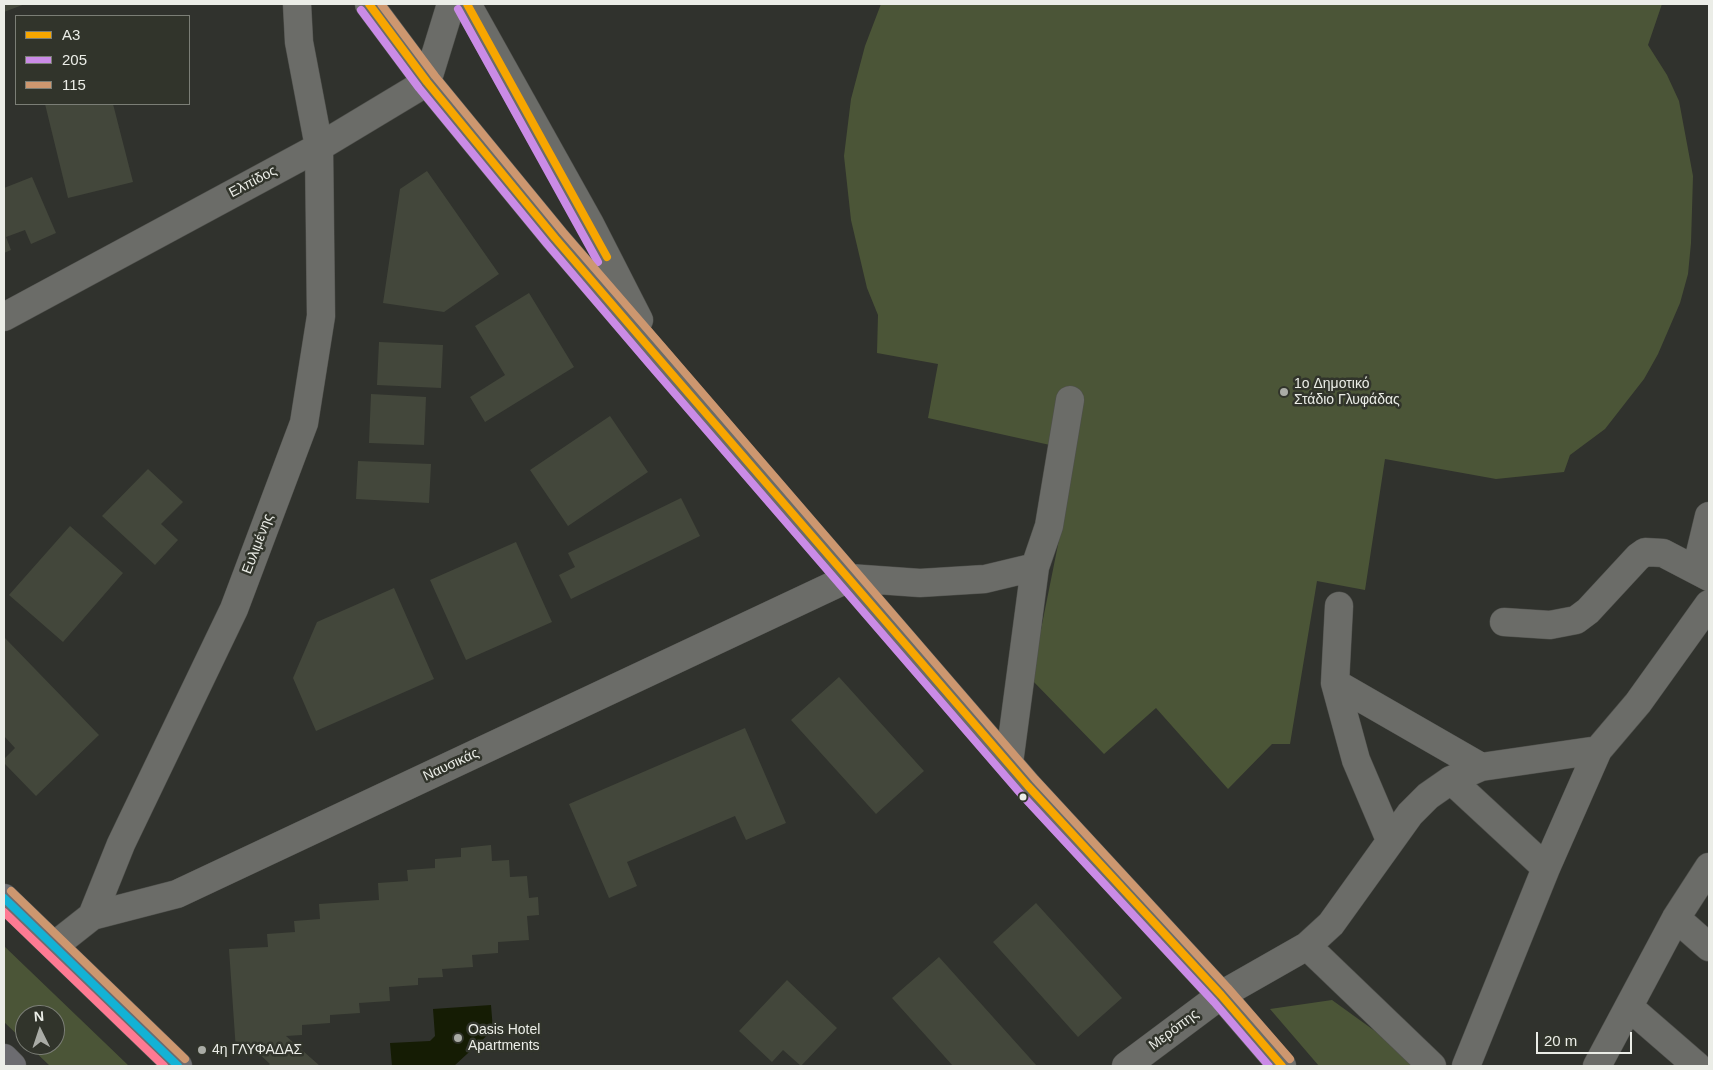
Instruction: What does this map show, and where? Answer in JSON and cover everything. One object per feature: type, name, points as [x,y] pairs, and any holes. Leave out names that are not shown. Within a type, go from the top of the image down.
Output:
[{"type":"highway","points":[[4,898],[178,1066]]},
{"type":"highway","points":[[4,1058],[12,1066]]},
{"type":"street","name":"Ευλιμένης","points":[[92,916],[121,844],[234,609],[304,423],[321,316],[319,147],[299,42],[297,4]]},
{"type":"street","points":[[369,4],[427,82],[555,238],[659,359],[1008,763],[1221,994],[1282,1066]]},
{"type":"street","points":[[427,82],[451,4]]},
{"type":"street","points":[[467,4],[590,224],[659,359]]},
{"type":"street","name":"Ελπίδος","points":[[4,316],[319,147],[427,82]]},
{"type":"street","points":[[1008,763],[1035,567],[1049,526],[1070,400]]},
{"type":"street","points":[[1504,622],[1550,625],[1564,624],[1576,620],[1588,612],[1638,557],[1645,552],[1664,553],[1703,573],[1709,516]]},
{"type":"street","points":[[849,578],[920,583],[986,579],[1035,567]]},
{"type":"street","name":"Ναυσικάς","points":[[54,946],[92,916],[177,894],[849,578]]},
{"type":"street","points":[[1466,1066],[1546,868],[1598,750],[1638,703],[1709,604]]},
{"type":"street","points":[[1339,606],[1335,683],[1356,760],[1390,840]]},
{"type":"street","points":[[1335,683],[1481,767]]},
{"type":"street","name":"Μερόπης","points":[[1126,1066],[1221,994],[1307,946],[1331,924],[1390,840],[1416,808],[1428,796],[1451,780],[1481,767],[1598,750]]},
{"type":"street","points":[[1451,780],[1546,868]]},
{"type":"street","points":[[1597,1066],[1676,918],[1709,867]]},
{"type":"street","points":[[1676,918],[1709,947]]},
{"type":"street","points":[[1307,946],[1432,1066]]},
{"type":"street","points":[[1629,1007],[1697,1066]]},
{"type":"shaded area","name":"1ο Δημοτικό Στάδιο Γλυφάδας","points":[[881,4],[1662,4],[1648,45],[1667,75],[1679,101],[1693,176],[1688,274],[1680,303],[1658,354],[1644,379],[1605,429],[1570,455],[1564,472],[1496,479],[1385,459],[1365,590],[1317,581],[1290,744],[1272,744],[1228,789],[1156,708],[1104,754],[1031,679],[1069,490],[1043,482],[1050,445],[928,418],[938,364],[877,353],[878,315],[867,288],[851,220],[844,156],[851,99],[865,46]]},
{"type":"shaded area","points":[[4,946],[129,1066],[50,1066],[38,1055],[65,1055],[65,1005],[15,1005],[15,1032],[4,1022]]},
{"type":"shaded area","points":[[1332,1000],[1386,1039],[1416,1066],[1319,1066],[1270,1009]]},
{"type":"shaded area","name":"Oasis Hotel Apartments","points":[[491,1005],[493,1030],[454,1066],[392,1066],[390,1043],[430,1041],[435,1036],[433,1009]]},
{"type":"building","points":[[4,4],[25,4],[4,12]]},
{"type":"building","points":[[45,105],[113,105],[133,182],[68,198]]},
{"type":"building","points":[[427,171],[499,274],[444,312],[383,303],[400,189]]},
{"type":"building","points":[[32,177],[56,233],[31,244],[25,230],[6,237],[11,250],[4,253],[4,188]]},
{"type":"building","points":[[529,293],[574,367],[485,422],[470,397],[505,375],[475,326]]},
{"type":"building","points":[[379,342],[443,345],[441,388],[377,385]]},
{"type":"building","points":[[371,394],[426,397],[424,445],[369,443]]},
{"type":"building","points":[[610,416],[648,472],[568,526],[530,470]]},
{"type":"building","points":[[358,461],[431,464],[429,503],[356,499]]},
{"type":"building","points":[[148,469],[183,502],[161,524],[178,540],[155,565],[102,516]]},
{"type":"building","points":[[681,498],[700,536],[571,599],[559,575],[575,567],[568,553]]},
{"type":"building","points":[[70,526],[123,573],[63,642],[9,595]]},
{"type":"building","points":[[516,542],[552,622],[466,660],[430,580]]},
{"type":"building","points":[[394,588],[434,679],[316,731],[293,678],[317,622]]},
{"type":"building","points":[[4,637],[99,735],[36,796],[4,763],[4,759],[15,748],[4,736]]},
{"type":"building","points":[[839,677],[924,771],[876,814],[791,720]]},
{"type":"building","points":[[745,728],[786,823],[746,840],[735,816],[627,862],[637,886],[609,898],[569,804]]},
{"type":"building","points":[[491,845],[492,861],[509,860],[510,877],[527,876],[529,898],[538,897],[539,915],[527,916],[529,940],[498,942],[498,953],[472,955],[473,967],[442,969],[443,977],[418,978],[418,985],[389,987],[390,1001],[359,1003],[360,1013],[330,1015],[330,1023],[302,1025],[302,1035],[286,1036],[320,1066],[268,1066],[270,1064],[255,1050],[236,1051],[229,949],[268,947],[267,934],[295,932],[294,921],[320,919],[319,904],[379,900],[378,883],[408,881],[407,870],[435,868],[435,859],[461,857],[461,848]]},
{"type":"building","points":[[1036,903],[1122,998],[1078,1037],[993,942]]},
{"type":"building","points":[[939,957],[1037,1066],[953,1066],[892,998]]},
{"type":"building","points":[[787,980],[837,1028],[801,1066],[783,1050],[772,1062],[739,1031]]},
{"type":"transit line","name":"Α3","points":[[369,4],[427,82],[555,238],[659,359],[1028,786],[1221,995],[1282,1066]]},
{"type":"transit line","name":"115","points":[[381,4],[435,76],[563,232],[1035,779],[1228,988],[1290,1059]]},
{"type":"transit line","name":"Α3","points":[[467,4],[607,257]]},
{"type":"transit line","name":"205","points":[[458,9],[598,262]]},
{"type":"transit line","name":"205","points":[[361,10],[419,88],[547,244],[651,366],[1020,793],[1214,1002],[1269,1066]]},
{"type":"transit line","name":"115","points":[[11,891],[185,1059]]},
{"type":"transit line","points":[[4,898],[178,1066]]},
{"type":"transit line","points":[[4,912],[164,1066]]},
{"type":"place","name":"1ο Δημοτικό Στάδιο Γλυφάδας","points":[[1284,392]]},
{"type":"place","name":"Oasis Hotel Apartments","points":[[458,1038]]},
{"type":"place","name":"4η ΓΛΥΦΑΔΑΣ","points":[[202,1050]]}]
